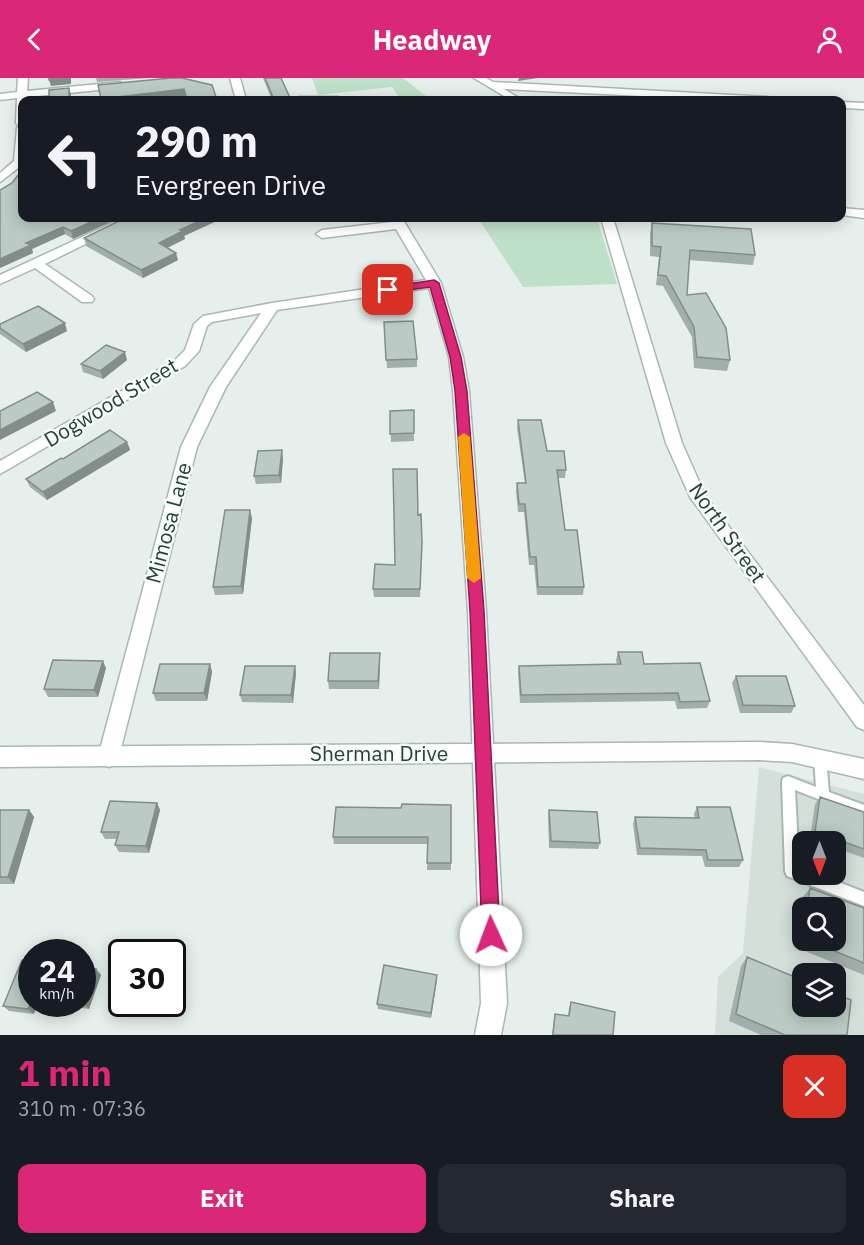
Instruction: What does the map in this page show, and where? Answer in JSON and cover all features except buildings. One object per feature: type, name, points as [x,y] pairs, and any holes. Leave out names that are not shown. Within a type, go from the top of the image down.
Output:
[{"type":"street","points":[[23,78],[23,95]]},
{"type":"street","points":[[235,78],[240,96]]},
{"type":"street","points":[[479,78],[510,96]]},
{"type":"street","points":[[0,97],[127,84]]},
{"type":"street","points":[[492,85],[694,96]]},
{"type":"street","points":[[846,105],[864,106]]},
{"type":"street","points":[[0,179],[18,163]]},
{"type":"street","points":[[846,213],[864,214]]},
{"type":"street","points":[[0,280],[123,222]]},
{"type":"street","points":[[322,234],[392,222]]},
{"type":"street","points":[[399,222],[434,283],[456,357],[461,391],[477,611],[494,1004],[488,1035]]},
{"type":"street","name":"North Street","points":[[608,222],[674,443],[689,479],[698,496],[864,721]]},
{"type":"street","points":[[36,263],[87,299]]},
{"type":"street","name":"Dogwood Street","points":[[0,468],[180,363],[192,351],[201,324],[208,319],[272,306],[434,283]]},
{"type":"street","name":"Mimosa Lane","points":[[109,756],[189,447],[218,387],[272,306]]},
{"type":"street","name":"Sherman Drive","points":[[0,757],[760,751],[820,758],[864,769]]},
{"type":"lane","points":[[820,758],[823,795]]},
{"type":"lane","points":[[864,811],[788,782],[792,871],[864,899]]},
{"type":"shaded area","points":[[759,767],[864,794],[864,1035],[715,1035],[718,977],[743,953]]},
{"type":"green space","points":[[312,78],[403,78],[426,96],[398,96],[392,87],[318,95]]},
{"type":"green space","points":[[481,222],[598,222],[617,284],[523,287]]},
{"type":"slow traffic","points":[[464,437],[474,578]]},
{"type":"route","points":[[388,290],[434,283],[456,357],[461,391],[477,611],[491,935]]}]
